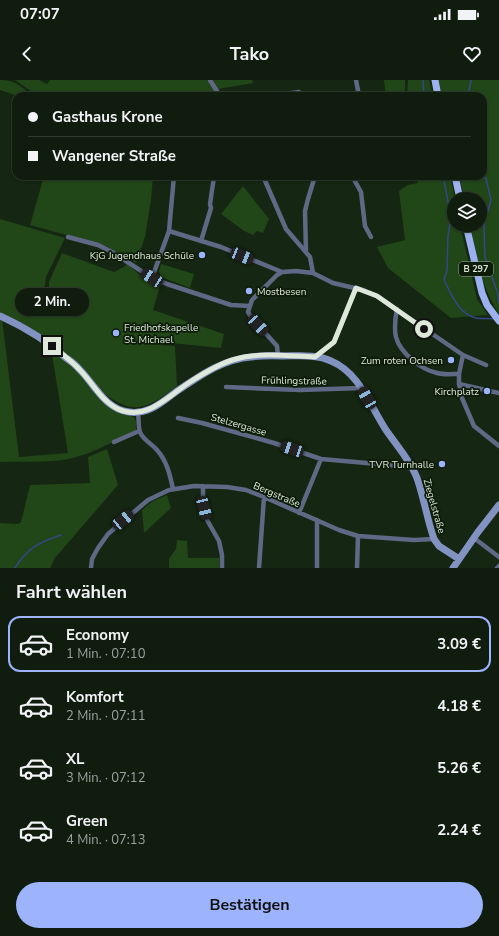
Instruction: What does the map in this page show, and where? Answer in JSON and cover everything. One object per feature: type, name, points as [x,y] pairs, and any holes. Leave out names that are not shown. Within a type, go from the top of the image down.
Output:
[{"type":"main road","points":[[435,80],[437,92]]},
{"type":"main road","points":[[456,180],[458,192]]},
{"type":"main road","name":"B 297","points":[[468,232],[482,292],[491,311],[499,321]]},
{"type":"street","points":[[210,80],[218,92]]},
{"type":"street","points":[[356,80],[358,92]]},
{"type":"street","points":[[152,278],[169,231],[172,212],[174,180]]},
{"type":"street","points":[[201,241],[211,208],[210,204],[214,180]]},
{"type":"street","points":[[265,180],[286,229],[310,257],[313,273]]},
{"type":"street","points":[[306,252],[305,211],[314,180]]},
{"type":"street","points":[[354,180],[361,192],[365,226],[372,236]]},
{"type":"street","points":[[169,231],[201,241],[282,272],[296,271],[313,273],[333,283],[356,288],[377,296],[463,355],[486,365]]},
{"type":"street","points":[[68,237],[98,245],[112,252],[152,278],[167,284],[231,305],[249,306]]},
{"type":"street","points":[[278,356],[277,346],[273,340],[248,312],[252,300],[282,272]]},
{"type":"street","points":[[315,357],[334,342],[356,288]]},
{"type":"street","points":[[397,309],[395,321],[396,339],[415,364],[428,371],[438,374],[459,374]]},
{"type":"street","points":[[0,316],[23,327],[52,346],[80,370],[111,405],[124,411],[138,412],[139,431],[157,450],[164,461],[173,489]]},
{"type":"street","points":[[463,355],[459,374],[459,384],[462,398],[474,426],[499,446]]},
{"type":"street","name":"Ziegelstraße","points":[[138,412],[149,410],[160,404],[190,382],[227,362],[248,356],[315,357],[330,360],[348,372],[361,388],[386,430],[412,467],[417,479],[434,539],[439,546],[459,560]]},
{"type":"street","points":[[459,384],[499,393]]},
{"type":"street","name":"Frühlingstraße","points":[[226,387],[300,390],[361,388]]},
{"type":"street","name":"Stelzergasse","points":[[178,418],[224,429],[321,459],[412,467]]},
{"type":"street","points":[[114,442],[139,431]]},
{"type":"street","points":[[299,513],[321,459]]},
{"type":"street","points":[[202,486],[203,506],[207,520],[219,541],[222,555],[222,568]]},
{"type":"street","name":"Bergstraße","points":[[90,568],[92,559],[108,534],[148,500],[173,489],[202,486],[229,487],[246,490],[358,536],[414,540],[434,539]]},
{"type":"street","points":[[259,568],[264,497]]},
{"type":"street","points":[[453,568],[499,505]]},
{"type":"street","points":[[317,520],[317,568]]},
{"type":"street","points":[[357,568],[358,536]]},
{"type":"street","points":[[474,538],[499,557]]},
{"type":"green space","points":[[0,80],[6,80],[22,87],[28,92],[12,92],[12,94],[0,90]]},
{"type":"green space","points":[[15,80],[39,80],[47,84],[50,80],[208,80],[216,92],[32,92]]},
{"type":"green space","points":[[213,80],[252,80],[253,83],[218,89]]},
{"type":"green space","points":[[384,80],[405,80],[405,92],[386,92]]},
{"type":"green space","points":[[408,80],[429,80],[432,92],[407,92]]},
{"type":"green space","points":[[438,80],[499,80],[499,314],[484,282],[471,232],[487,232],[487,192],[462,192],[460,180],[487,180],[487,92],[441,92]]},
{"type":"green space","points":[[43,180],[153,180],[145,237],[136,263],[106,246],[30,225]]},
{"type":"green space","points":[[416,180],[451,180],[453,192],[447,192],[447,232],[462,232],[477,299],[488,315],[451,318],[388,268],[377,247],[405,240],[399,191],[408,185],[418,183]]},
{"type":"green space","points":[[243,186],[269,219],[263,233],[257,231],[253,235],[244,231],[221,214]]},
{"type":"green space","points":[[0,219],[65,238],[46,277],[43,298],[35,315],[39,316],[49,293],[49,282],[62,253],[114,272],[127,264],[145,279],[160,286],[153,310],[224,334],[221,348],[161,342],[161,345],[175,346],[177,386],[159,399],[142,406],[134,407],[116,401],[105,394],[44,337],[0,313]]},
{"type":"green space","points":[[161,264],[194,274],[190,288],[161,277],[159,271]]},
{"type":"green space","points":[[0,318],[2,319],[19,457],[68,453],[51,348],[68,362],[112,410],[134,417],[136,421],[136,430],[94,451],[70,459],[40,462],[0,462]]},
{"type":"green space","points":[[107,449],[118,485],[55,558],[50,568],[0,568],[0,523],[18,524],[21,522],[30,485],[90,483],[88,457]]},
{"type":"green space","points":[[167,495],[171,508],[144,533],[142,510],[153,501]]},
{"type":"green space","points":[[177,540],[187,541],[188,558],[219,558],[219,568],[169,568],[169,559],[176,549]]},
{"type":"waterway","points":[[423,80],[424,92]]},
{"type":"waterway","points":[[469,92],[471,80]]},
{"type":"waterway","points":[[444,180],[451,217],[448,236],[447,270],[444,280],[452,297],[464,312],[476,318],[495,319]]},
{"type":"waterway","points":[[486,180],[491,200],[484,225],[485,257],[498,294],[499,303]]},
{"type":"waterway","points":[[15,568],[24,555],[40,543],[61,535]]},
{"type":"place","name":"KjG Jugendhaus Schüle","points":[[202,255]]},
{"type":"place","name":"Mostbesen","points":[[249,291]]},
{"type":"place","name":"Friedhofskapelle St. Michael","points":[[116,333]]},
{"type":"place","name":"Zum roten Ochsen","points":[[451,360]]},
{"type":"place","name":"Kirchplatz","points":[[487,391]]},
{"type":"place","name":"TVR Turnhalle","points":[[442,464]]},
{"type":"route","points":[[52,346],[80,370],[111,405],[124,411],[138,412],[149,410],[160,404],[190,382],[216,367],[236,358],[259,355],[315,357],[334,342],[356,288],[377,296],[424,329]]}]
